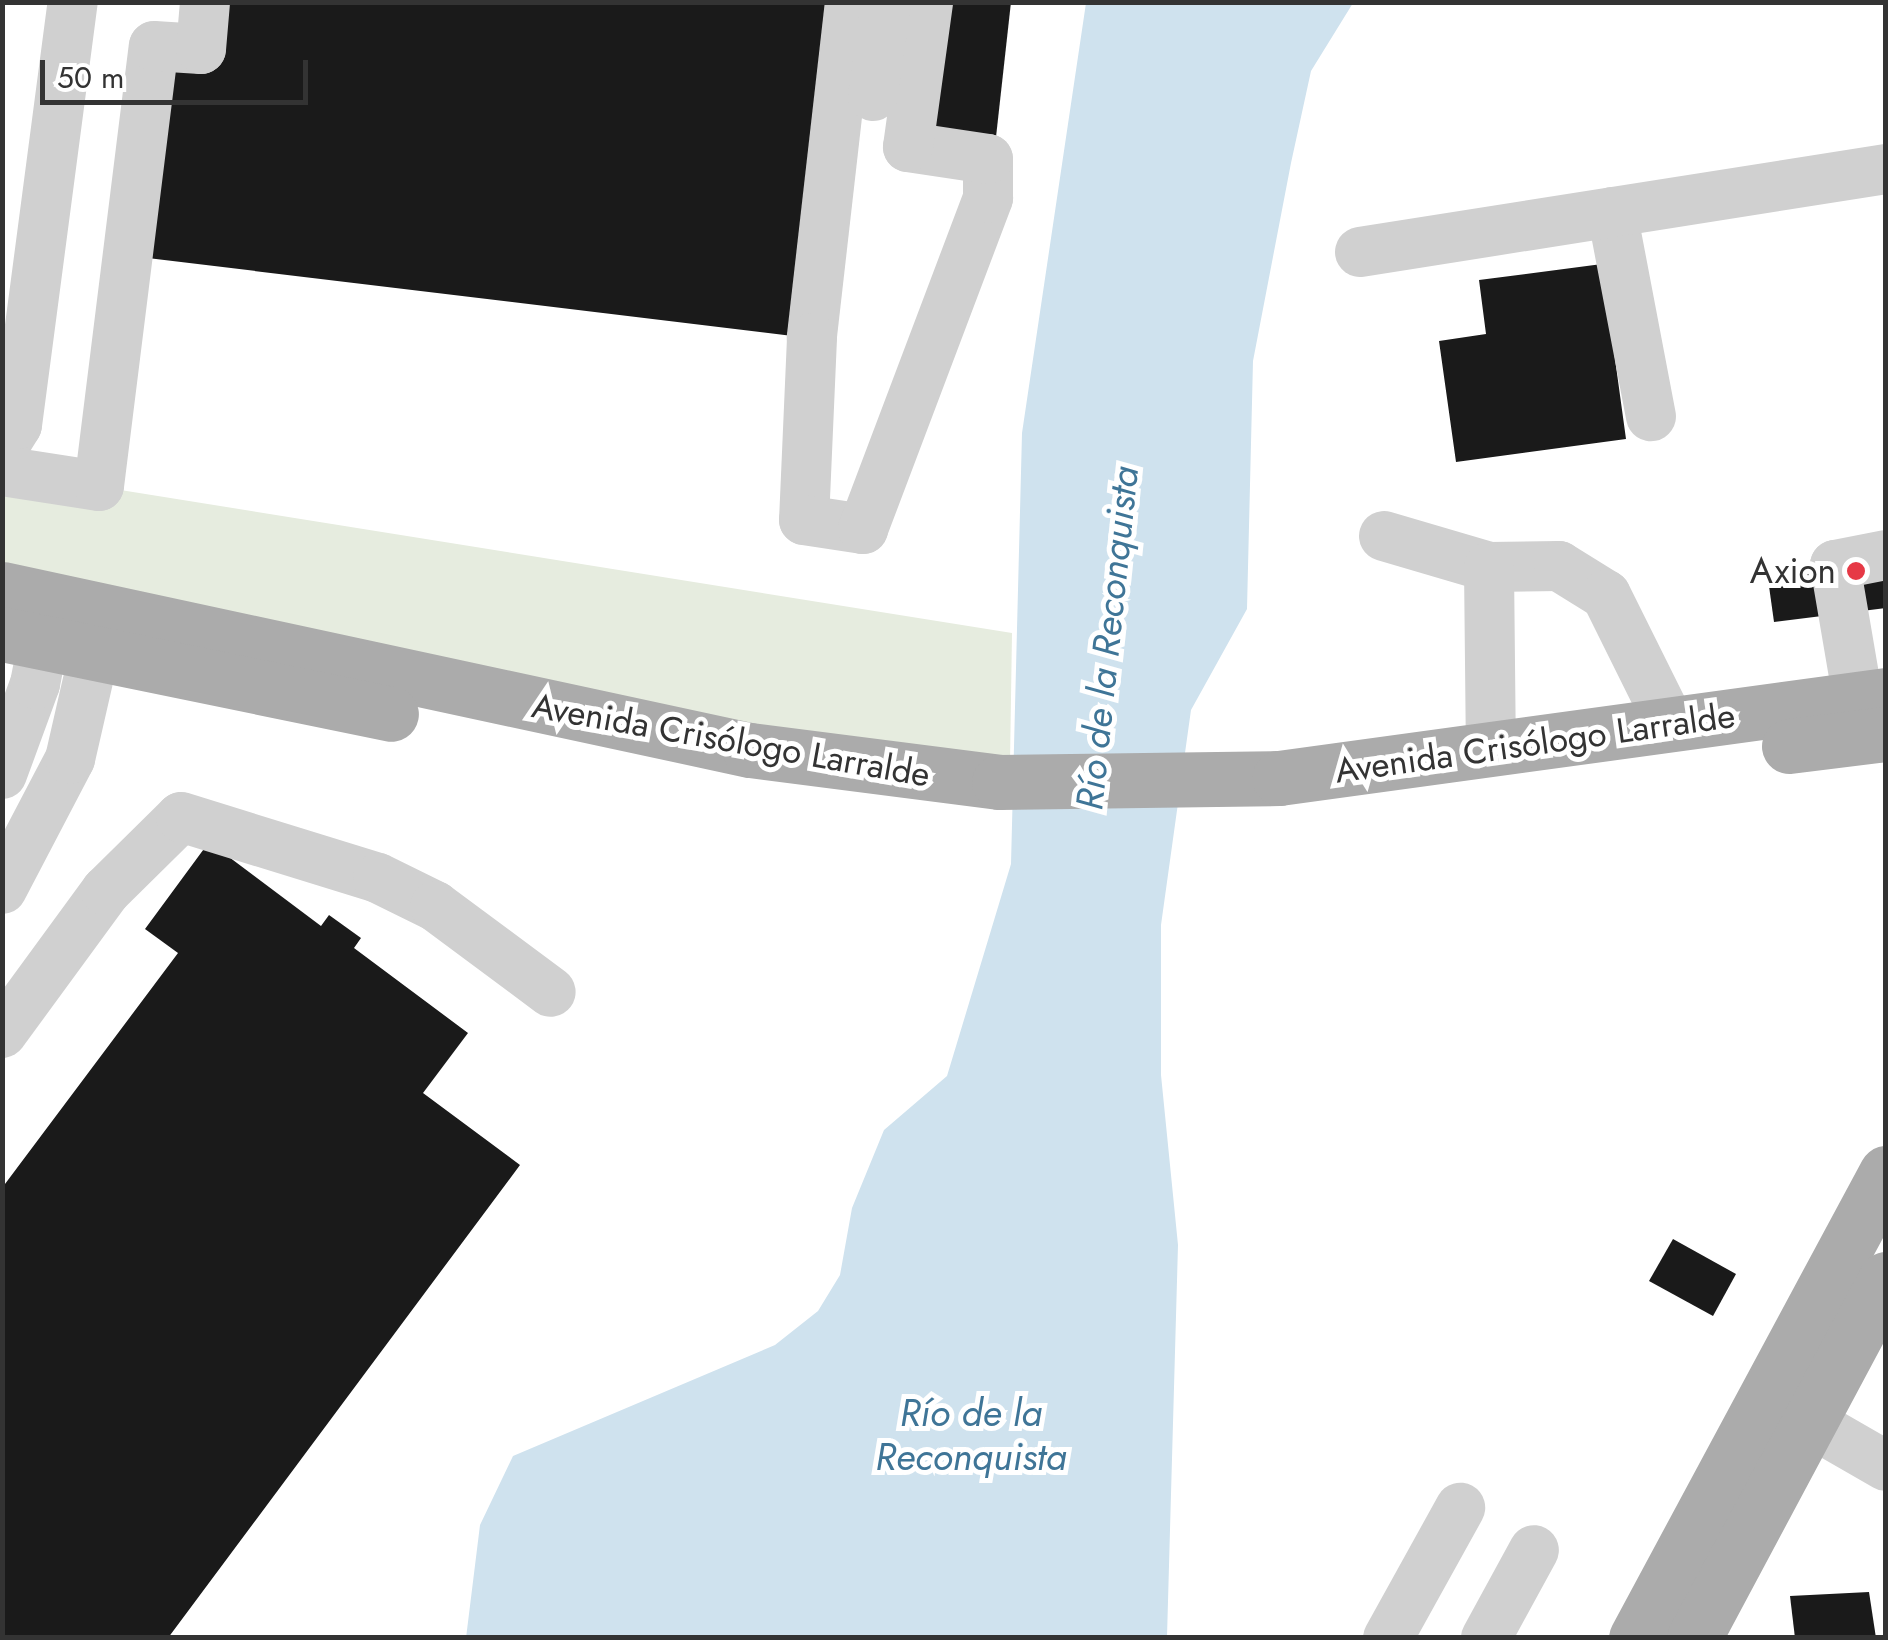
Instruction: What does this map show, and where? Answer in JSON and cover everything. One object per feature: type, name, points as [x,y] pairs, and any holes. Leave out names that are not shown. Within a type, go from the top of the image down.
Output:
[{"type":"main road","name":"Avenida Crisólogo Larralde","points":[[25,615],[747,767],[997,814],[1248,812],[1425,775],[1877,720]]},
{"type":"main road","name":"Avenida Crisólogo Larralde","points":[[1425,775],[1491,748],[1670,724],[1877,720]]},
{"type":"main road","points":[[1694,1638],[1886,1174]]},
{"type":"main road","points":[[1636,1638],[1786,1408],[1886,1280]]},
{"type":"street","points":[[2,448],[17,425],[73,2]]},
{"type":"street","points":[[2,471],[100,486],[154,46],[201,49],[206,2]]},
{"type":"street","points":[[850,2],[812,338],[804,520],[863,529],[988,198],[988,159],[908,147],[928,2]]},
{"type":"street","points":[[818,522],[886,2]]},
{"type":"street","points":[[1360,252],[1886,169]]},
{"type":"street","points":[[1612,212],[1650,416]]},
{"type":"street","points":[[1384,536],[1489,566],[1558,566],[1606,594],[1670,724]]},
{"type":"street","points":[[1877,720],[1834,564],[1886,555]]},
{"type":"street","points":[[1489,566],[1491,748]]},
{"type":"street","points":[[2,774],[25,615]]},
{"type":"street","points":[[2,889],[70,759],[101,630]]},
{"type":"street","points":[[5,1024],[106,891],[180,817],[378,878],[435,906],[551,992]]},
{"type":"street","points":[[1786,1408],[1886,1466]]},
{"type":"street","points":[[1388,1638],[1460,1508]]},
{"type":"street","points":[[1486,1638],[1534,1550]]},
{"type":"shaded area","points":[[2,471],[1012,633],[1010,763],[887,753],[3,568]]},
{"type":"water","name":"Río de la Reconquista","points":[[1086,3],[1353,3],[1311,71],[1291,163],[1253,361],[1247,609],[1191,710],[1161,925],[1161,1075],[1178,1245],[1167,1637],[466,1638],[480,1525],[513,1456],[775,1345],[818,1311],[840,1275],[852,1208],[884,1130],[947,1076],[1011,864],[1022,433]]},
{"type":"building","points":[[208,2],[848,2],[809,338],[131,256],[155,49]]},
{"type":"building","points":[[931,2],[1011,2],[994,155],[914,146]]},
{"type":"building","points":[[1602,264],[1626,439],[1456,462],[1439,341],[1486,334],[1479,280]]},
{"type":"building","name":"Axion","points":[[1886,564],[1886,608],[1774,622],[1768,579]]},
{"type":"building","points":[[209,842],[321,926],[329,915],[361,938],[354,948],[468,1033],[423,1093],[520,1165],[168,1638],[2,1638],[2,1188],[178,953],[145,929]]},
{"type":"building","points":[[1673,1239],[1736,1274],[1713,1316],[1649,1281]]},
{"type":"building","points":[[1869,1592],[1876,1638],[1795,1638],[1790,1596]]},
{"type":"place","name":"Axion","points":[[1856,571]]}]
